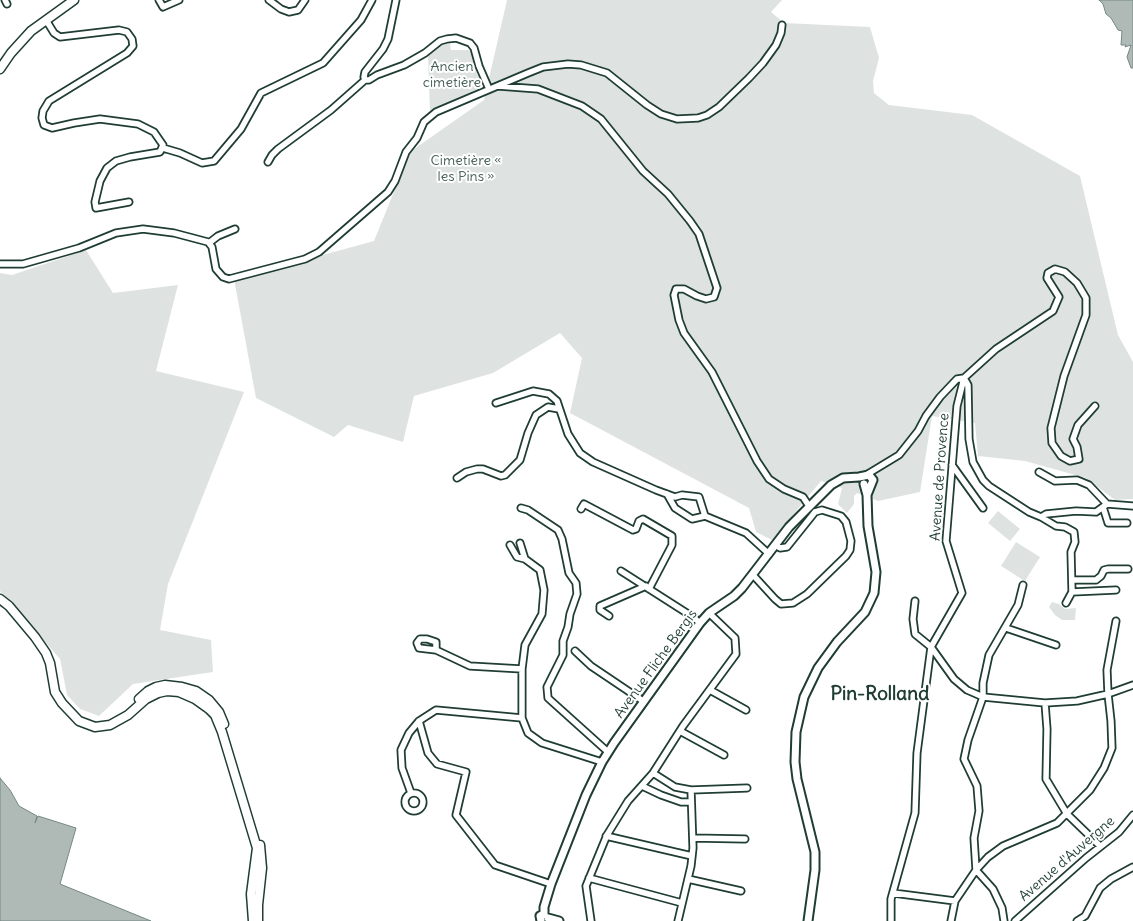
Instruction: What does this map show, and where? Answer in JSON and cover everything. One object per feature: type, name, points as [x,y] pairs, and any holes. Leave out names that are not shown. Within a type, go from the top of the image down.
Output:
[{"type":"main road","points":[[0,69],[20,41],[74,0]]},
{"type":"main road","points":[[0,598],[35,637],[46,653],[50,663],[55,692],[79,721],[95,728],[110,725],[128,716],[146,699],[158,693],[168,691],[179,692],[195,699],[215,715],[222,732],[257,848],[251,894],[253,921]]},
{"type":"main road","points":[[119,720],[148,691],[165,685],[175,685],[196,692],[209,700],[219,712],[225,726],[261,848],[262,868],[258,921]]},
{"type":"street","points":[[158,0],[163,7],[179,0]]},
{"type":"street","points":[[269,0],[289,12],[298,10],[305,0]]},
{"type":"street","points":[[163,148],[180,153],[199,162],[207,163],[214,161],[241,129],[261,93],[323,63],[361,20],[372,0]]},
{"type":"street","points":[[365,80],[365,72],[383,49],[388,39],[396,0]]},
{"type":"street","points":[[46,20],[54,33],[60,37],[122,30],[131,37],[133,46],[127,53],[49,101],[42,114],[44,125],[52,128],[100,119],[131,123],[144,126],[154,132],[162,142],[163,148]]},
{"type":"street","points":[[0,264],[29,262],[137,229],[159,230],[206,240],[212,247],[216,269],[223,277],[229,279],[274,268],[316,255],[388,192],[395,181],[406,152],[417,138],[422,124],[436,112],[543,67],[568,64],[581,65],[607,73],[661,114],[677,119],[698,118],[707,115],[719,107],[763,63],[776,45],[782,25]]},
{"type":"street","points":[[268,162],[278,149],[331,110],[365,80],[404,65],[425,53],[440,41],[456,38],[470,43],[474,48],[479,66],[492,88]]},
{"type":"street","points":[[492,88],[538,89],[582,106],[601,119],[643,171],[668,194],[690,222],[699,234],[717,288],[714,297],[706,299],[684,289],[676,289],[674,295],[678,320],[684,333],[712,372],[769,479],[784,489],[803,497],[809,506]]},
{"type":"street","points":[[129,202],[96,208],[97,190],[104,172],[112,163],[125,158],[156,154],[163,148]]},
{"type":"street","points":[[209,243],[235,229]]},
{"type":"street","points":[[808,921],[815,870],[814,852],[797,779],[795,756],[796,732],[804,697],[818,668],[832,648],[865,612],[874,593],[876,572],[868,526],[867,480],[881,467],[899,455],[918,431],[940,397],[957,379],[964,378],[996,349],[1053,311],[1059,297],[1046,278],[1048,273],[1055,269],[1065,272],[1077,283],[1086,298],[1086,315],[1064,376],[1051,428],[1052,444],[1061,456],[1070,461],[1079,459],[1077,447],[1073,440],[1078,425],[1096,406]]},
{"type":"street","points":[[964,378],[968,385],[969,438],[973,462],[983,480],[1029,512],[1056,526],[1065,526],[1074,532],[1071,552],[1072,592],[1066,603]]},
{"type":"street","name":"Avenue de Provence","points":[[892,921],[890,910],[893,893],[915,813],[917,753],[931,647],[962,593],[946,541],[957,406],[964,378]]},
{"type":"street","points":[[496,403],[533,391],[549,394],[557,402],[568,434],[580,453],[593,462],[675,497],[682,495],[699,497],[705,516]]},
{"type":"street","points":[[457,478],[466,472],[477,469],[483,469],[501,476],[505,475],[520,460],[528,433],[536,415],[548,407],[560,409]]},
{"type":"street","points":[[952,465],[982,508]]},
{"type":"street","points":[[1039,472],[1055,480],[1076,480],[1089,485],[1105,506],[1108,523],[1127,523]]},
{"type":"street","name":"Avenue Fliche Bergis","points":[[545,918],[544,907],[551,884],[586,795],[602,762],[700,623],[734,596],[753,575],[789,527],[831,485],[843,478],[867,480]]},
{"type":"street","points":[[667,494],[675,508],[692,519],[705,516],[746,533],[769,554]]},
{"type":"street","points":[[581,509],[584,504],[633,530],[636,529],[639,521],[644,519],[672,536],[672,546],[647,587],[600,606],[600,610],[609,616]]},
{"type":"street","points":[[1041,517],[1046,514],[1076,511],[1096,512],[1105,506],[1133,506]]},
{"type":"street","points":[[521,508],[528,510],[558,530],[562,539],[569,573],[576,583],[577,594],[563,641],[563,655],[547,687],[548,698],[608,752]]},
{"type":"street","points":[[753,575],[781,604],[793,604],[807,594],[846,556],[850,550],[851,541],[846,522],[841,516],[822,510],[815,512],[787,547],[780,548],[775,544]]},
{"type":"street","points":[[520,542],[525,559]]},
{"type":"street","points":[[510,545],[517,557],[525,559],[540,570],[544,590],[542,614],[526,645],[522,669],[522,718],[528,733],[542,743],[602,762]]},
{"type":"street","points":[[1072,580],[1096,580],[1104,570],[1128,568]]},
{"type":"street","points":[[621,571],[700,623]]},
{"type":"street","points":[[1004,921],[1002,908],[993,888],[976,870],[974,838],[979,811],[978,795],[977,786],[964,759],[968,740],[983,697],[989,654],[1018,605],[1023,585]]},
{"type":"street","points":[[1072,592],[1116,590]]},
{"type":"street","points":[[915,601],[913,618],[915,634],[931,647],[954,679],[968,690],[983,697],[1045,703],[1077,701],[1108,694],[1133,685]]},
{"type":"street","points":[[591,921],[586,886],[606,836],[628,801],[653,774],[680,731],[736,654],[735,638],[709,614]]},
{"type":"street","points":[[951,921],[955,901],[976,870],[988,857],[1003,846],[1057,823],[1090,790],[1104,768],[1112,748],[1112,721],[1107,670],[1116,622]]},
{"type":"street","points":[[1006,628],[1056,645]]},
{"type":"street","points":[[436,650],[470,666],[522,669]]},
{"type":"street","points":[[575,651],[591,666],[644,701]]},
{"type":"street","points":[[710,690],[746,710]]},
{"type":"street","points":[[1045,703],[1047,729],[1046,780],[1067,814],[1100,846]]},
{"type":"street","points":[[411,793],[402,768],[401,750],[408,733],[419,721],[436,710],[522,718]]},
{"type":"street","points":[[419,721],[428,753],[437,764],[466,772],[456,815],[495,865],[551,884]]},
{"type":"street","points":[[680,731],[724,755]]},
{"type":"street","points":[[653,774],[675,787],[691,790],[747,788]]},
{"type":"street","points":[[642,786],[674,800],[691,802]]},
{"type":"street","points":[[678,921],[692,856],[691,790]]},
{"type":"street","name":"Avenue d'Auvergne","points":[[1015,921],[1100,846],[1119,832],[1133,816]]},
{"type":"street","points":[[606,836],[692,856]]},
{"type":"street","points":[[693,838],[745,839]]},
{"type":"street","points":[[1077,921],[1085,916],[1100,888],[1111,879],[1133,867]]},
{"type":"street","points":[[589,878],[682,903]]},
{"type":"street","points":[[688,880],[741,891]]},
{"type":"street","points":[[893,893],[955,901]]},
{"type":"street","points":[[545,918],[559,921]]},
{"type":"green space","name":"Cimetière « les Pins »","points":[[507,0],[782,0],[771,12],[784,23],[870,27],[879,58],[873,81],[874,93],[889,105],[972,115],[1080,176],[1118,335],[1133,362],[1133,499],[1115,500],[1086,478],[1025,461],[978,456],[975,423],[932,416],[920,492],[878,501],[857,493],[854,496],[854,504],[847,513],[838,504],[842,488],[821,481],[772,540],[756,532],[749,508],[570,413],[582,358],[560,333],[493,373],[414,396],[403,442],[348,425],[334,437],[256,398],[234,279],[374,241],[410,152],[484,100]]},
{"type":"green space","name":"Ancien cimetière","points":[[445,43],[450,44],[451,50],[469,50],[473,54],[474,66],[482,87],[430,111],[428,55]]},
{"type":"green space","points":[[86,250],[113,293],[178,285],[156,371],[244,392],[168,584],[160,630],[211,640],[213,672],[133,684],[99,716],[80,709],[67,695],[60,659],[0,591],[0,273],[12,275]]},
{"type":"green space","points":[[998,511],[1020,529],[1010,541],[988,523]]},
{"type":"green space","points":[[1016,542],[1040,557],[1025,581],[1001,566]]},
{"type":"green space","points":[[1052,602],[1059,604],[1065,609],[1076,608],[1075,620],[1062,620],[1055,615],[1049,607]]},
{"type":"shaded area","points":[[1099,0],[1133,0],[1133,68],[1131,68],[1127,57],[1131,45],[1125,47],[1126,45],[1121,45],[1122,31],[1118,30],[1111,18],[1106,14],[1103,4]]},
{"type":"shaded area","points":[[0,778],[10,790],[19,806],[37,816],[35,823],[38,816],[76,828],[60,884],[151,921],[0,921]]},
{"type":"district","name":"Pin-Rolland","points":[[880,695]]}]
